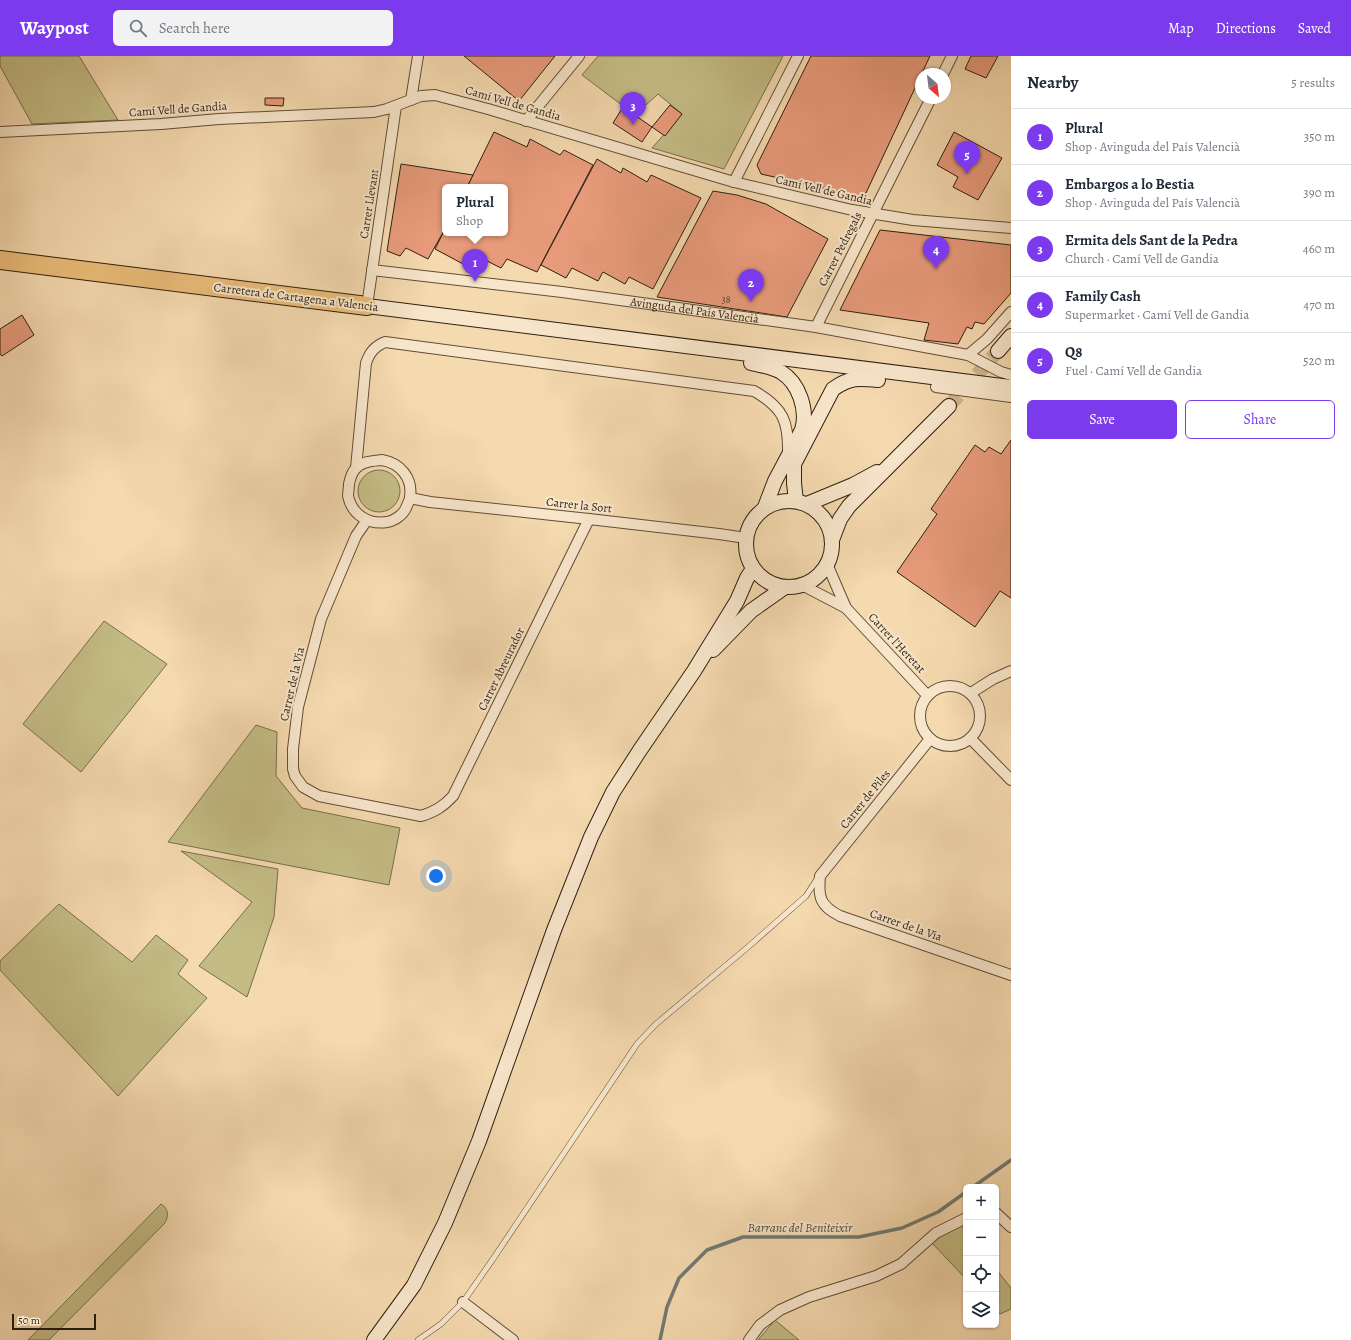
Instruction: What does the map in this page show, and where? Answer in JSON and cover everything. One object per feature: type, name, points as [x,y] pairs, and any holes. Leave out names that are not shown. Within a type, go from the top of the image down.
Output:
[{"type":"highway","name":"Carretera de Cartagena a Valencia","points":[[0,260],[367,306]]},
{"type":"street","points":[[411,100],[418,56]]},
{"type":"street","points":[[526,121],[579,56]]},
{"type":"street","points":[[734,182],[798,56]]},
{"type":"street","points":[[946,68],[952,56]]},
{"type":"street","name":"Camí Vell de Gandia","points":[[0,132],[161,124],[218,118],[374,112],[396,106],[421,96],[435,95],[488,109],[734,182],[873,214],[913,220],[1011,228]]},
{"type":"street","name":"Carrer Pedregals","points":[[816,327],[928,104]]},
{"type":"street","name":"Carrer Llevant","points":[[367,306],[396,106]]},
{"type":"street","name":"Avinguda del País Valencià","points":[[372,270],[562,292],[816,327],[968,355],[1001,372],[1011,375]]},
{"type":"street","name":"Carretera de Cartagena a Valencia","points":[[367,306],[592,334]]},
{"type":"street","points":[[968,355],[987,339],[1011,312]]},
{"type":"street","points":[[592,334],[1008,393]]},
{"type":"street","points":[[592,334],[612,343],[737,359],[771,367],[783,373],[797,389],[802,399],[804,424],[775,481],[765,507],[752,521],[746,538],[748,559],[753,569],[759,576],[767,581],[785,587],[802,585],[817,577],[827,564],[832,551],[830,529],[825,519],[817,510],[802,502],[794,483],[794,464],[834,389],[842,382],[854,378],[988,384],[1008,393]]},
{"type":"street","points":[[998,351],[1011,336]]},
{"type":"street","points":[[356,468],[366,363],[369,353],[377,345],[385,342],[754,391],[768,399],[778,409],[783,417],[786,427],[788,458]]},
{"type":"street","points":[[832,540],[840,519],[849,506],[950,406]]},
{"type":"street","points":[[382,460],[388,461],[404,471],[410,483],[410,498],[404,511],[390,521],[379,523],[363,519],[353,510],[348,496],[352,473],[356,468],[367,462],[382,460]]},
{"type":"street","points":[[765,507],[780,501],[802,502],[853,485],[894,462]]},
{"type":"street","name":"Carrer la Sort","points":[[410,498],[430,502],[746,538]]},
{"type":"street","name":"Carrer Abreurador","points":[[421,816],[432,813],[444,806],[453,796],[589,519]]},
{"type":"street","name":"Carrer de la Via","points":[[367,520],[356,536],[321,619],[298,707],[292,769],[303,787],[319,796],[421,816]]},
{"type":"street","name":"Carrer l'Heretat","points":[[827,564],[846,608]]},
{"type":"street","points":[[374,1340],[414,1285],[445,1223],[479,1141],[554,930],[591,837],[613,792],[694,670],[737,601],[747,578],[753,569]]},
{"type":"street","name":"Carrer l'Heretat","points":[[802,585],[846,608],[928,695]]},
{"type":"street","points":[[694,670],[751,610],[785,587]]},
{"type":"street","points":[[970,693],[994,678],[1011,671]]},
{"type":"street","points":[[949,685],[960,687],[970,693],[977,701],[980,711],[980,722],[976,732],[963,743],[949,746],[930,739],[920,722],[922,703],[928,695],[934,690],[949,685]]},
{"type":"street","points":[[970,738],[1011,780]]},
{"type":"street","name":"Carrer de Piles","points":[[820,876],[930,739]]},
{"type":"street","name":"Carrer de la Via","points":[[820,876],[820,896],[824,906],[830,911],[849,919],[1011,975]]},
{"type":"street","points":[[999,1216],[1011,1227]]},
{"type":"street","points":[[749,1340],[760,1325],[780,1310],[809,1297],[876,1276],[900,1264],[936,1233],[963,1220]]},
{"type":"street","points":[[463,1302],[513,1340]]},
{"type":"lane","points":[[418,1340],[441,1324],[463,1302],[637,1044],[656,1024],[806,896],[820,876]]},
{"type":"shaded area","points":[[0,56],[79,56],[118,120],[32,124],[0,66]]},
{"type":"shaded area","points":[[598,56],[783,56],[724,169],[652,148],[682,114],[658,94],[635,115],[582,75]]},
{"type":"shaded area","points":[[375,470],[383,470],[394,476],[400,487],[400,495],[394,506],[383,512],[375,512],[364,506],[358,495],[358,487],[364,476]]},
{"type":"shaded area","points":[[104,621],[167,664],[81,772],[23,724]]},
{"type":"shaded area","points":[[256,725],[277,732],[276,776],[302,808],[400,828],[389,885],[168,842]]},
{"type":"shaded area","points":[[181,851],[278,869],[274,917],[247,997],[199,966],[252,902]]},
{"type":"shaded area","points":[[59,904],[132,962],[156,935],[188,960],[178,974],[207,998],[118,1096],[0,970],[0,961]]},
{"type":"shaded area","points":[[161,1204],[167,1211],[167,1219],[164,1224],[49,1340],[28,1340]]},
{"type":"shaded area","points":[[961,1225],[963,1227],[963,1276],[931,1242]]},
{"type":"shaded area","points":[[999,1273],[1011,1288],[1011,1309],[1000,1314]]},
{"type":"shaded area","points":[[775,1320],[799,1340],[758,1340]]},
{"type":"building","points":[[464,56],[555,56],[519,101]]},
{"type":"building","points":[[811,56],[930,56],[924,68],[915,68],[915,88],[866,193],[858,196],[761,174],[757,165]]},
{"type":"building","points":[[971,56],[998,56],[986,78],[965,69]]},
{"type":"building","points":[[265,98],[284,98],[283,106],[265,105]]},
{"type":"building","points":[[670,105],[682,114],[665,136],[652,127]]},
{"type":"building","points":[[623,107],[652,127],[642,142],[613,123]]},
{"type":"building","points":[[494,132],[527,147],[530,139],[560,155],[564,150],[593,165],[537,272],[507,259],[501,268],[471,253],[465,265],[435,249],[442,235],[508,236],[508,184],[468,184]]},
{"type":"building","points":[[954,132],[1002,158],[978,200],[953,187],[958,177],[937,165]]},
{"type":"building","points":[[597,159],[621,173],[623,168],[647,182],[651,175],[701,198],[653,289],[629,277],[625,284],[603,272],[598,281],[572,268],[566,278],[541,265]]},
{"type":"building","points":[[401,164],[473,175],[468,184],[442,184],[442,234],[428,259],[406,248],[400,256],[387,251]]},
{"type":"building","points":[[713,191],[737,195],[766,204],[828,239],[787,317],[657,297]]},
{"type":"building","points":[[880,230],[1011,245],[1011,293],[984,324],[975,322],[972,329],[967,327],[958,344],[924,340],[929,323],[840,310]]},
{"type":"building","points":[[22,315],[34,335],[2,356],[0,354],[0,329]]},
{"type":"building","points":[[1011,440],[1011,598],[1000,591],[975,627],[897,572],[937,514],[931,509],[975,445],[985,452],[989,447],[1001,454]]},
{"type":"waterway","name":"Barranc del Beniteixir","points":[[977,1184],[1011,1160]]},
{"type":"waterway","name":"Barranc del Beniteixir","points":[[660,1340],[667,1307],[679,1278],[707,1250],[743,1237],[859,1237],[902,1228],[938,1212],[963,1194]]},
{"type":"tunnel","points":[[949,406],[998,351]]},
{"type":"place","name":"Ermita dels Sant de la Pedra","points":[[633,125]]},
{"type":"place","name":"Q8","points":[[967,174]]},
{"type":"place","name":"Family Cash","points":[[936,269]]},
{"type":"place","name":"Plural","points":[[475,282]]},
{"type":"place","name":"Embargos a lo Bestia","points":[[751,302]]}]
